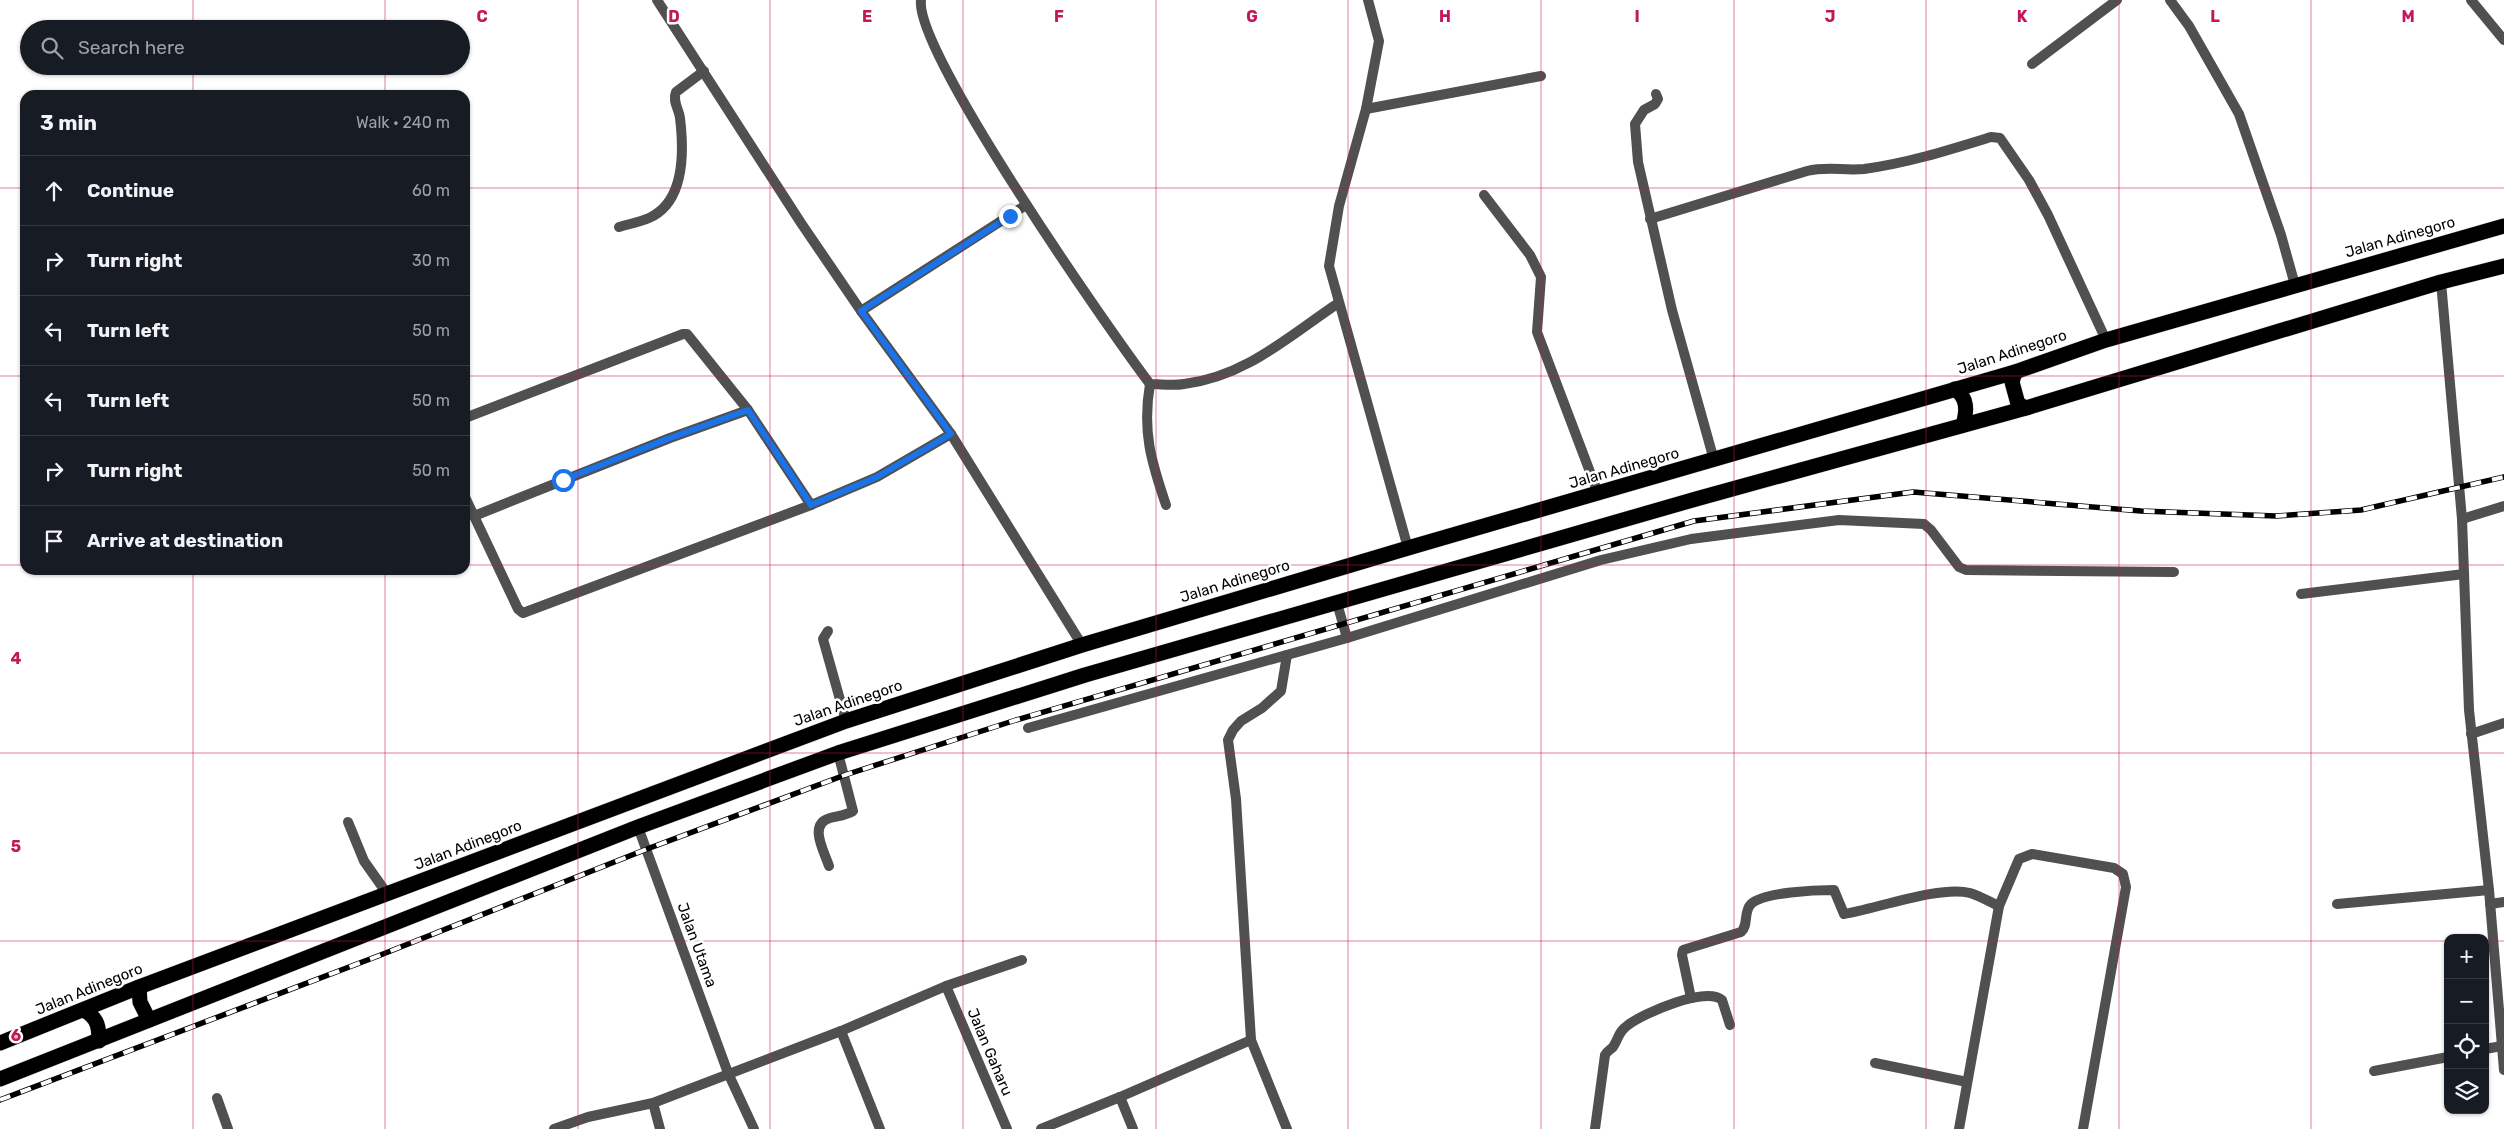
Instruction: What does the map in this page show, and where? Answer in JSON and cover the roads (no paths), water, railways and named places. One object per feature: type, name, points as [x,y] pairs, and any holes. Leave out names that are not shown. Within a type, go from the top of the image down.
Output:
[{"type":"highway","name":"Jalan Adinegoro","points":[[0,1043],[85,1011],[139,987],[388,895],[846,721],[1082,645],[1408,548],[2015,372],[2106,340],[2504,226]]},
{"type":"highway","points":[[0,1079],[638,827],[838,753],[1085,675],[1696,499],[2026,408],[2441,282],[2504,266]]},
{"type":"highway","points":[[2015,372],[2012,382],[2018,404],[2026,408]]},
{"type":"highway","points":[[1955,389],[1962,394],[1966,403],[1963,425]]},
{"type":"highway","points":[[139,987],[140,1002],[149,1020]]},
{"type":"highway","points":[[85,1011],[91,1014],[98,1026],[99,1041]]},
{"type":"street","points":[[657,0],[801,223],[861,311],[951,434],[1082,645]]},
{"type":"street","points":[[922,0],[925,20],[940,58],[1026,205],[1150,384],[1146,428],[1156,476],[1166,505]]},
{"type":"street","points":[[1368,0],[1379,41],[1366,109],[1338,206],[1329,266],[1337,304],[1355,352],[1408,548]]},
{"type":"street","points":[[2032,64],[2117,0]]},
{"type":"street","points":[[2170,0],[2189,26],[2240,114],[2281,235],[2295,285]]},
{"type":"street","points":[[2471,0],[2504,40]]},
{"type":"street","points":[[619,227],[650,217],[669,200],[681,172],[680,116],[674,96],[676,92],[704,71]]},
{"type":"street","points":[[1366,109],[1541,76]]},
{"type":"street","points":[[1656,94],[1658,99],[1644,110],[1635,124],[1638,162],[1672,310],[1714,460]]},
{"type":"street","points":[[1650,219],[1807,171],[1832,167],[1852,170],[1886,165],[1915,160],[1991,137],[2000,138],[2029,180],[2048,215],[2106,340]]},
{"type":"street","points":[[1484,195],[1530,255],[1541,277],[1537,332],[1598,493]]},
{"type":"street","points":[[861,311],[1026,205]]},
{"type":"street","points":[[2441,282],[2462,519],[2472,734],[2489,890],[2504,1070]]},
{"type":"street","points":[[1150,384],[1200,382],[1252,363],[1337,304]]},
{"type":"street","points":[[470,416],[683,334],[690,336],[748,410],[811,505]]},
{"type":"street","points":[[474,516],[670,438],[748,410]]},
{"type":"street","points":[[470,508],[518,609],[523,613],[811,505],[877,477],[951,434]]},
{"type":"street","points":[[2462,519],[2504,506]]},
{"type":"street","points":[[1028,728],[1348,638],[1601,560],[1691,538],[1839,520],[1924,524],[1932,530],[1959,567],[1966,570],[2174,572]]},
{"type":"street","points":[[2301,594],[2464,574]]},
{"type":"street","points":[[1337,602],[1348,638]]},
{"type":"street","points":[[828,631],[823,639],[846,721]]},
{"type":"street","points":[[1287,655],[1281,692],[1262,708],[1241,721],[1233,730],[1228,740],[1236,799],[1251,1040],[1287,1129]]},
{"type":"street","points":[[2472,734],[2504,723]]},
{"type":"street","points":[[829,866],[818,833],[819,826],[823,820],[852,812],[854,806],[838,753]]},
{"type":"street","points":[[348,822],[364,861],[388,895]]},
{"type":"street","name":"Jalan Utama","points":[[638,827],[728,1073],[754,1129]]},
{"type":"street","points":[[1959,1129],[1999,906],[2019,860],[2032,854],[2114,868],[2123,874],[2126,887],[2082,1129]]},
{"type":"street","points":[[1691,998],[1682,955],[1683,950],[1741,932],[1745,929],[1747,909],[1757,900],[1802,892],[1834,890],[1844,914],[1883,904],[1957,892],[1970,893],[1999,906]]},
{"type":"street","points":[[2337,904],[2489,890]]},
{"type":"street","points":[[2490,904],[2504,902]]},
{"type":"street","points":[[554,1129],[588,1118],[653,1103],[841,1031],[946,986],[1022,960]]},
{"type":"street","name":"Jalan Gaharu","points":[[946,986],[1007,1129]]},
{"type":"street","points":[[1595,1129],[1605,1055],[1613,1046],[1617,1036],[1636,1020],[1691,998],[1711,995],[1720,998],[1730,1025]]},
{"type":"street","points":[[841,1031],[880,1129]]},
{"type":"street","points":[[1042,1129],[1251,1040]]},
{"type":"street","points":[[2489,1048],[2502,1046]]},
{"type":"street","points":[[2374,1071],[2444,1058]]},
{"type":"street","points":[[1875,1063],[1967,1082]]},
{"type":"street","points":[[1120,1097],[1133,1129]]},
{"type":"street","points":[[217,1098],[228,1129]]},
{"type":"street","points":[[653,1103],[660,1129]]},
{"type":"railway","points":[[0,1100],[378,956],[647,849],[845,775],[1016,720],[1694,521],[1913,492],[2141,511],[2276,516],[2361,510],[2504,477]]}]
